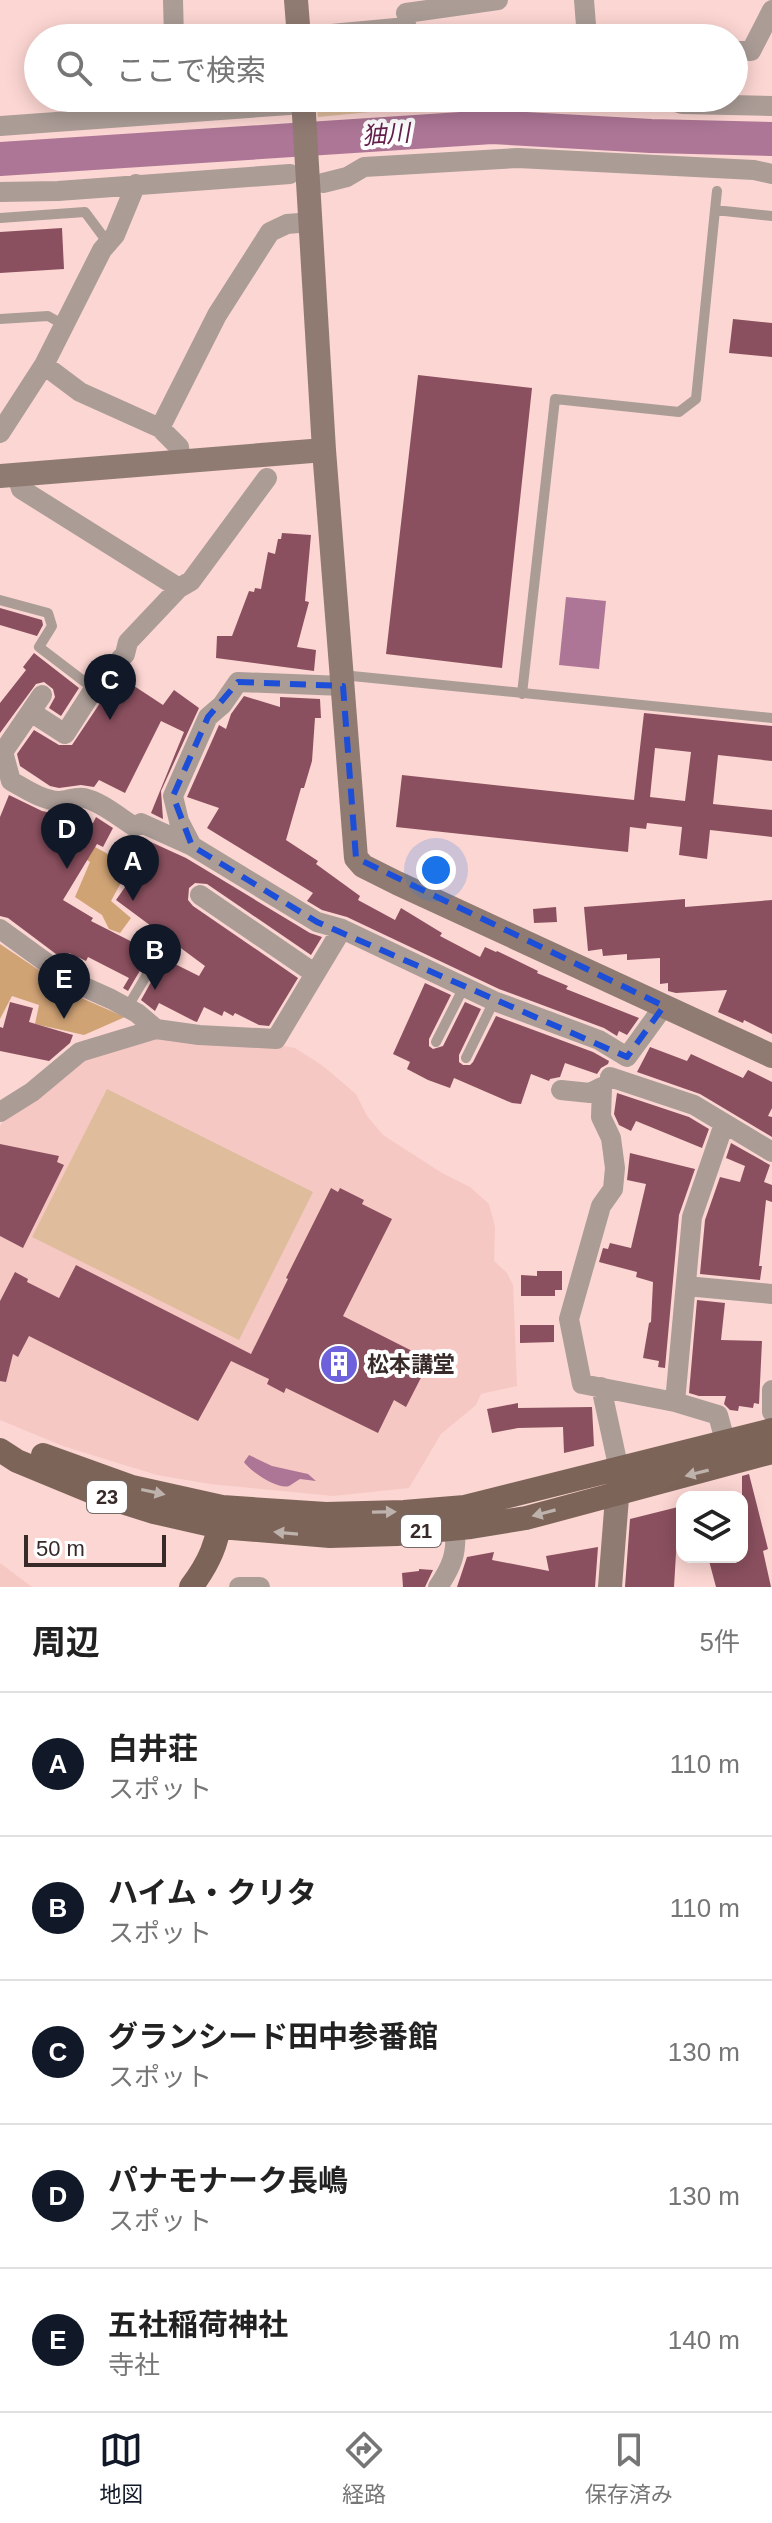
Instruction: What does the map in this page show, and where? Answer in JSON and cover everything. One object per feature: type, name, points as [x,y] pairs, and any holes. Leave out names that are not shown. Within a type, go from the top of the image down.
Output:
[{"type":"main road","name":"21","points":[[221,1517],[404,1512],[465,1507],[619,1481],[728,1452],[772,1430]]},
{"type":"main road","name":"23","points":[[0,1438],[221,1517]]},
{"type":"main road","name":"23","points":[[0,1450],[17,1461],[97,1494],[154,1512],[221,1517]]},
{"type":"main road","name":"21","points":[[728,1452],[772,1452]]},
{"type":"main road","name":"21","points":[[221,1517],[330,1536],[455,1528],[526,1518],[619,1481]]},
{"type":"main road","points":[[191,1587],[208,1565],[221,1517]]},
{"type":"street","points":[[173,0],[174,24]]},
{"type":"street","points":[[296,0],[298,24]]},
{"type":"street","points":[[379,24],[498,0]]},
{"type":"street","points":[[584,0],[586,24]]},
{"type":"street","points":[[748,51],[751,51],[772,10]]},
{"type":"street","points":[[748,105],[772,106]]},
{"type":"street","points":[[0,126],[123,112]]},
{"type":"street","points":[[303,112],[324,450],[356,858],[363,866],[772,1056]]},
{"type":"street","points":[[0,192],[307,175],[338,181],[364,167],[518,158],[754,170],[772,174]]},
{"type":"street","points":[[0,433],[66,326],[102,250],[115,235],[136,184]]},
{"type":"street","points":[[160,428],[217,315],[270,232],[287,224],[311,222]]},
{"type":"street","points":[[44,365],[80,392],[160,428],[179,447],[181,462]]},
{"type":"street","points":[[8,476],[324,450]]},
{"type":"street","points":[[8,476],[21,489],[179,588]]},
{"type":"street","points":[[267,478],[191,581],[179,588],[128,642],[125,654],[94,689],[65,734],[37,704],[3,752],[6,789],[61,801],[81,797],[90,800],[135,827],[141,823],[192,846],[317,922],[342,929],[494,1001],[599,1040],[627,1057]]},
{"type":"street","points":[[192,846],[179,821],[173,796],[208,717],[222,705],[238,682],[343,680]]},
{"type":"street","points":[[200,895],[314,973]]},
{"type":"street","points":[[0,929],[73,982],[127,1008],[156,1029]]},
{"type":"street","points":[[0,1111],[32,1092],[80,1052],[156,1029],[199,1035],[276,1039],[342,929]]},
{"type":"street","points":[[561,1090],[590,1093],[606,1082],[664,1006]]},
{"type":"street","points":[[606,1082],[694,1105],[772,1152]]},
{"type":"street","points":[[606,1082],[601,1117],[611,1138],[615,1168],[613,1189],[601,1206],[569,1319],[582,1384],[675,1402],[718,1415],[728,1452]]},
{"type":"street","points":[[675,1402],[692,1217],[724,1124]]},
{"type":"street","points":[[686,1286],[772,1294]]},
{"type":"street","points":[[601,1387],[619,1481],[610,1587]]},
{"type":"street","points":[[772,1390],[772,1412]]},
{"type":"street","points":[[438,1587],[448,1572],[456,1550],[455,1528]]},
{"type":"street","points":[[239,1587],[260,1587]]},
{"type":"lane","points":[[522,694],[555,399],[679,412],[696,399],[717,191]]},
{"type":"lane","points":[[715,210],[772,216]]},
{"type":"lane","points":[[0,218],[85,212],[108,243]]},
{"type":"lane","points":[[0,319],[48,316],[66,326]]},
{"type":"lane","points":[[0,600],[48,613],[52,626],[39,647],[94,689]]},
{"type":"lane","points":[[343,680],[772,718]]},
{"type":"lane","points":[[127,1008],[152,966],[146,958]]},
{"type":"lane","points":[[436,1042],[464,987]]},
{"type":"lane","points":[[466,1058],[494,1001]]},
{"type":"highlighted area","points":[[238,682],[343,686],[356,858],[664,1006],[627,1057],[317,922],[192,846],[173,796],[208,717]]},
{"type":"shaded area","points":[[317,112],[370,112],[318,117]]},
{"type":"shaded area","points":[[566,597],[606,601],[599,669],[559,665]]},
{"type":"shaded area","points":[[62,829],[130,866],[111,901],[131,918],[120,933],[109,929],[102,915],[75,897],[90,862],[57,839]]},
{"type":"shaded area","points":[[0,944],[79,997],[125,1017],[84,1035],[35,1024],[39,1005],[12,996],[0,1019]]},
{"type":"shaded area","points":[[163,1036],[267,1043],[295,1048],[323,1066],[356,1094],[367,1116],[383,1135],[470,1187],[489,1204],[495,1227],[494,1261],[507,1273],[513,1285],[517,1386],[481,1394],[476,1405],[441,1434],[409,1488],[333,1496],[210,1484],[157,1475],[63,1446],[0,1420],[0,1126],[5,1118],[86,1057]]},
{"type":"shaded area","points":[[107,1089],[313,1192],[239,1340],[32,1237]]},
{"type":"shaded area","points":[[249,1455],[272,1466],[308,1474],[316,1481],[300,1479],[289,1486],[278,1485],[247,1466],[244,1462]]},
{"type":"shaded area","points":[[0,1563],[32,1587],[0,1587]]},
{"type":"building","points":[[62,228],[64,269],[0,273],[0,232]]},
{"type":"building","points":[[733,319],[772,323],[772,357],[729,353]]},
{"type":"building","points":[[418,375],[532,388],[502,668],[386,654]]},
{"type":"building","points":[[282,533],[311,535],[305,601],[309,602],[297,647],[316,650],[314,671],[216,658],[217,636],[232,636],[249,591],[261,589],[268,552],[275,554]]},
{"type":"building","points":[[0,608],[42,620],[43,625],[37,636],[0,625]]},
{"type":"building","points":[[34,653],[79,688],[61,716],[49,708],[55,697],[53,689],[44,682],[36,684],[0,733],[0,703],[26,670],[23,667]]},
{"type":"building","points":[[122,678],[163,705],[174,690],[199,708],[161,791],[163,819],[151,813],[184,732],[161,721],[125,793],[99,780],[94,787],[50,786],[20,766],[17,754],[34,730],[59,745],[72,745],[102,700],[105,702]]},
{"type":"building","points":[[244,696],[280,707],[280,697],[320,699],[321,718],[315,718],[312,761],[286,840],[318,861],[316,864],[360,896],[358,900],[395,920],[401,908],[442,933],[440,936],[480,957],[485,947],[497,951],[568,986],[566,989],[639,1018],[627,1035],[619,1031],[617,1036],[604,1028],[499,989],[347,917],[322,910],[307,901],[313,893],[207,828],[219,808],[187,797],[219,725],[226,729],[231,714]]},
{"type":"building","points":[[644,713],[772,726],[772,761],[718,755],[713,804],[772,810],[772,837],[710,830],[707,859],[679,855],[682,827],[647,823],[646,829],[630,827],[628,852],[396,827],[402,775],[634,800]],"holes":[[[655,748],[691,752],[685,801],[650,797]]]},
{"type":"building","points":[[9,795],[42,811],[68,813],[93,823],[96,817],[113,828],[103,847],[97,844],[63,900],[93,918],[91,921],[148,950],[139,954],[142,967],[128,991],[123,988],[129,978],[88,957],[86,961],[69,953],[64,960],[8,918],[0,916],[0,817]]},
{"type":"building","points":[[142,838],[186,858],[310,933],[322,937],[311,955],[207,884],[195,883],[189,888],[188,900],[193,906],[298,978],[269,1026],[259,1025],[235,1013],[233,1016],[224,1011],[222,1016],[204,1007],[197,1022],[159,1003],[155,1011],[141,1000],[160,966],[151,952],[199,976],[205,966],[116,900],[130,880],[126,878],[141,853],[134,850]]},
{"type":"building","points":[[685,899],[685,907],[772,900],[772,1034],[744,1020],[743,1023],[718,1012],[727,990],[668,991],[668,983],[660,984],[660,958],[627,960],[627,954],[603,956],[602,949],[588,951],[584,907]]},
{"type":"building","points":[[556,907],[557,922],[534,923],[533,909]]},
{"type":"building","points":[[425,983],[451,995],[429,1039],[429,1046],[433,1049],[443,1046],[465,1002],[481,1009],[459,1055],[459,1062],[463,1065],[473,1062],[496,1016],[593,1052],[609,1061],[608,1064],[597,1074],[565,1063],[560,1077],[549,1081],[531,1074],[521,1104],[454,1078],[450,1088],[428,1080],[407,1069],[410,1062],[393,1054]]},
{"type":"building","points":[[10,1002],[33,1008],[29,1022],[73,1035],[70,1043],[49,1061],[0,1051],[0,1027],[3,1028]]},
{"type":"building","points":[[650,1047],[687,1061],[691,1054],[743,1078],[748,1070],[772,1082],[772,1108],[768,1116],[772,1117],[772,1137],[700,1094],[637,1072]]},
{"type":"building","points":[[617,1093],[689,1117],[709,1129],[702,1148],[636,1121],[631,1131],[619,1125],[614,1114]]},
{"type":"building","points":[[731,1143],[770,1165],[764,1182],[772,1185],[772,1202],[766,1200],[760,1280],[700,1274],[705,1220],[720,1177],[740,1182],[745,1166],[726,1158]]},
{"type":"building","points":[[0,1144],[59,1156],[57,1162],[64,1165],[23,1248],[0,1236]]},
{"type":"building","points":[[630,1153],[695,1169],[679,1215],[665,1368],[658,1367],[659,1361],[643,1358],[651,1322],[653,1282],[636,1277],[637,1272],[599,1262],[603,1248],[608,1249],[610,1243],[631,1248],[646,1184],[627,1180]]},
{"type":"building","points":[[331,1188],[338,1192],[340,1188],[364,1200],[362,1204],[392,1219],[343,1316],[430,1360],[406,1407],[394,1400],[378,1433],[286,1388],[284,1393],[267,1384],[269,1379],[231,1361],[198,1421],[29,1336],[18,1357],[13,1354],[6,1382],[0,1381],[0,1301],[15,1272],[28,1279],[27,1282],[59,1298],[76,1265],[251,1354]]},
{"type":"building","points":[[537,1271],[562,1271],[562,1290],[555,1290],[555,1296],[521,1296],[521,1275],[537,1276]]},
{"type":"building","points":[[697,1300],[725,1303],[721,1340],[762,1341],[759,1404],[754,1403],[753,1408],[739,1406],[738,1411],[730,1410],[724,1404],[726,1396],[689,1393]]},
{"type":"building","points":[[520,1325],[554,1325],[554,1342],[520,1343]]},
{"type":"building","points":[[518,1403],[518,1408],[592,1407],[594,1446],[564,1453],[563,1427],[518,1428],[492,1433],[487,1409]]},
{"type":"building","points":[[749,1474],[768,1549],[763,1551],[771,1587],[716,1587],[710,1563],[748,1563],[748,1491],[742,1491],[742,1476]]},
{"type":"building","points":[[676,1508],[674,1587],[625,1587],[630,1519]]},
{"type":"building","points":[[598,1547],[595,1587],[457,1587],[467,1557],[494,1552],[492,1560],[549,1571],[546,1556]]},
{"type":"building","points":[[433,1570],[425,1587],[403,1587],[402,1573]]},
{"type":"waterway","name":"㹨川","points":[[0,159],[492,127],[772,139]]},
{"type":"place","name":"グランシード田中参番館","points":[[110,720]]},
{"type":"place","name":"パナモナーク長嶋","points":[[67,869]]},
{"type":"place","name":"白井荘","points":[[133,901]]},
{"type":"place","name":"ハイム・クリタ","points":[[155,990]]},
{"type":"place","name":"五社稲荷神社","points":[[64,1019]]},
{"type":"place","name":"松本講堂","points":[[339,1364]]}]
